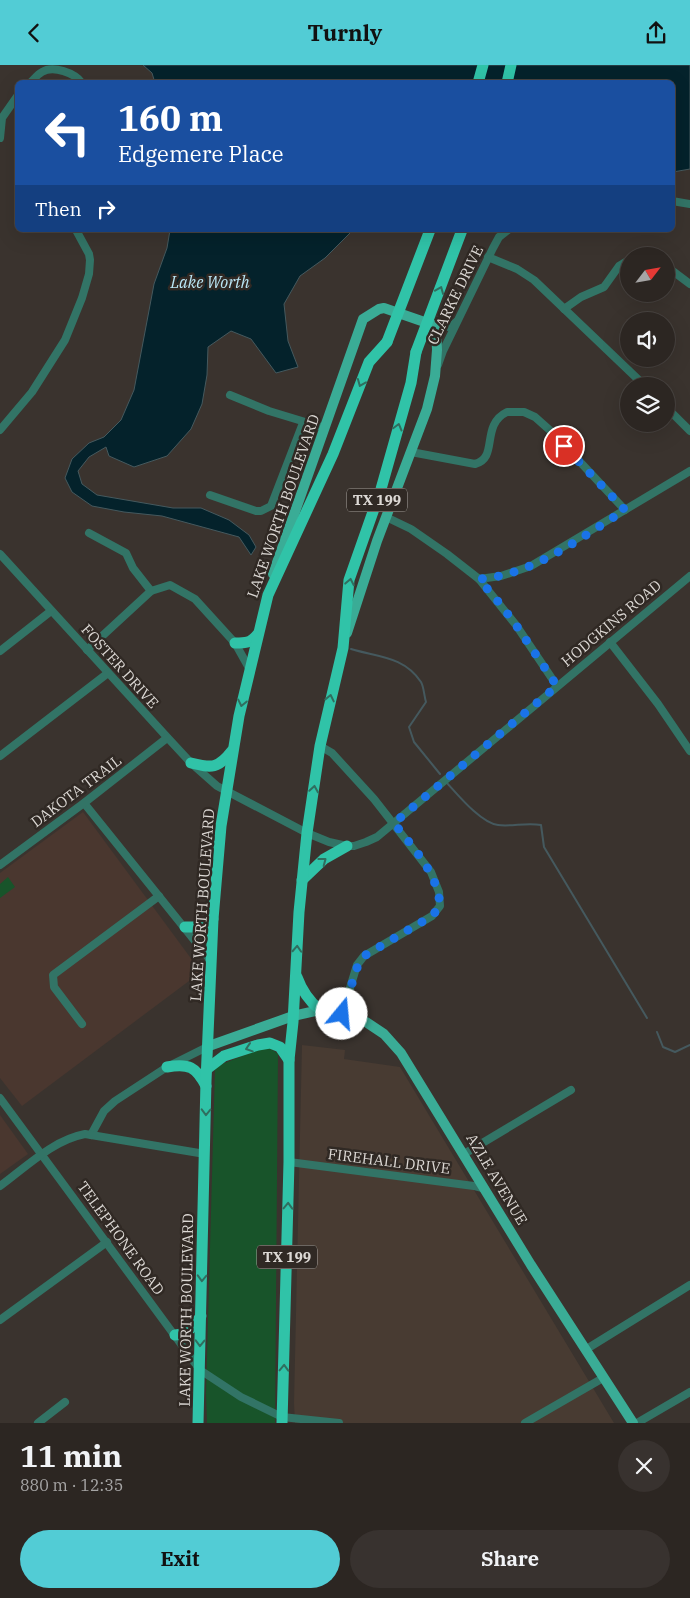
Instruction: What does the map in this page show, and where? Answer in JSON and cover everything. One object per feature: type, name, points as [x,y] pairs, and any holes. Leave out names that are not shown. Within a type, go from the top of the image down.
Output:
[{"type":"highway","points":[[479,80],[483,65]]},
{"type":"highway","points":[[508,80],[511,65]]},
{"type":"highway","points":[[268,595],[333,454],[369,362],[387,342],[429,232]]},
{"type":"highway","name":"TX 199","points":[[282,1420],[290,1162],[289,1060],[302,880],[320,746],[342,648],[349,580],[381,489],[411,383],[416,352],[461,232]]},
{"type":"highway","name":"LAKE WORTH BOULEVARD","points":[[198,1423],[206,1086],[213,919],[218,853],[233,750],[249,668],[268,595]]},
{"type":"highway","points":[[235,643],[246,643],[257,635]]},
{"type":"highway","points":[[191,763],[214,767],[225,760],[233,750]]},
{"type":"highway","points":[[302,880],[324,859],[347,846]]},
{"type":"highway","points":[[185,927],[196,927],[213,919]]},
{"type":"highway","points":[[296,972],[306,995],[320,1010]]},
{"type":"highway","points":[[207,1069],[224,1056],[270,1043],[280,1047],[289,1060]]},
{"type":"highway","points":[[167,1067],[187,1066],[200,1076],[206,1086]]},
{"type":"highway","points":[[175,1335],[188,1331],[201,1316]]},
{"type":"main road","name":"LAKE WORTH BOULEVARD","points":[[268,595],[291,521],[364,319],[379,309],[384,308],[436,326]]},
{"type":"main road","name":"TX 199","points":[[342,648],[360,589],[427,409],[435,376],[436,326]]},
{"type":"main road","name":"AZLE AVENUE","points":[[209,1046],[293,1015],[306,1011],[320,1010],[342,1014],[366,1022],[384,1034],[401,1053],[585,1350],[633,1423]]},
{"type":"street","points":[[33,80],[42,71],[53,69],[63,71],[78,80]]},
{"type":"street","points":[[0,138],[2,118],[15,99]]},
{"type":"street","points":[[675,202],[690,204]]},
{"type":"street","points":[[1,428],[32,392],[65,340],[82,298],[89,274],[90,260],[89,254],[77,232]]},
{"type":"street","name":"CLARKE DRIVE","points":[[435,376],[443,351],[488,257],[499,237],[505,232]]},
{"type":"street","points":[[488,257],[511,266],[529,276],[636,377]]},
{"type":"street","points":[[564,309],[581,297],[604,287],[620,265]]},
{"type":"street","points":[[675,273],[690,284]]},
{"type":"street","points":[[436,326],[450,327],[459,318]]},
{"type":"street","points":[[230,395],[303,423],[326,428]]},
{"type":"street","points":[[411,452],[475,464],[480,463],[488,453],[489,438],[494,423],[507,412],[524,412],[535,417],[553,433],[625,510]]},
{"type":"street","points":[[675,416],[690,431]]},
{"type":"street","points":[[210,495],[256,511],[261,511],[271,506],[303,423]]},
{"type":"street","points":[[479,579],[501,576],[531,566],[690,471]]},
{"type":"street","points":[[386,517],[411,529],[479,579],[516,625],[557,686]]},
{"type":"street","points":[[89,533],[126,553],[133,568],[151,591]]},
{"type":"street","name":"FOSTER DRIVE","points":[[0,553],[191,763],[217,787],[226,791]]},
{"type":"street","name":"HODGKINS ROAD","points":[[226,791],[307,833],[329,842],[347,846],[366,842],[377,837],[690,577]]},
{"type":"street","points":[[88,650],[151,591],[170,585],[190,595],[235,643],[249,668]]},
{"type":"street","points":[[0,651],[51,611]]},
{"type":"street","points":[[610,642],[668,718],[690,751]]},
{"type":"street","points":[[0,756],[108,673]]},
{"type":"street","name":"DAKOTA TRAIL","points":[[0,865],[84,803],[167,737]]},
{"type":"street","points":[[320,746],[332,753],[394,823],[430,871],[439,892],[440,906],[432,916],[364,956],[358,965],[342,1014]]},
{"type":"street","points":[[84,803],[212,962]]},
{"type":"street","points":[[82,1024],[54,987],[53,975],[159,896]]},
{"type":"street","points":[[91,1135],[108,1106],[167,1067],[209,1046]]},
{"type":"street","points":[[464,1154],[571,1090]]},
{"type":"street","name":"TELEPHONE ROAD","points":[[0,1098],[200,1370],[240,1397],[282,1420],[339,1423]]},
{"type":"street","points":[[0,1186],[57,1144],[85,1134],[205,1154]]},
{"type":"street","name":"FIREHALL DRIVE","points":[[290,1162],[486,1189]]},
{"type":"street","points":[[0,1320],[107,1242]]},
{"type":"street","points":[[585,1350],[690,1285]]},
{"type":"street","points":[[525,1423],[603,1378]]},
{"type":"street","points":[[637,1423],[690,1392]]},
{"type":"street","points":[[38,1423],[65,1402]]},
{"type":"shaded area","points":[[83,812],[201,972],[22,1106],[0,1078],[0,873]]},
{"type":"shaded area","points":[[302,1045],[345,1050],[344,1059],[400,1067],[614,1423],[295,1423]]},
{"type":"shaded area","points":[[0,1115],[28,1154],[0,1174]]},
{"type":"green space","points":[[8,877],[15,887],[0,898],[0,884]]},
{"type":"green space","points":[[267,1046],[278,1054],[275,1423],[207,1423],[206,1394],[215,1067]]},
{"type":"water","points":[[143,65],[690,65],[690,169],[675,172],[675,80],[154,80],[152,73]]},
{"type":"water","name":"Lake Worth","points":[[170,232],[351,232],[325,258],[300,276],[284,304],[288,341],[298,367],[276,373],[251,339],[231,331],[208,347],[207,375],[202,404],[191,429],[167,456],[134,467],[109,456],[106,447],[89,457],[78,471],[82,484],[97,495],[173,508],[201,508],[229,520],[249,535],[256,547],[251,555],[239,537],[162,516],[92,506],[72,492],[65,478],[72,459],[89,443],[104,437],[121,420],[134,390],[154,284],[167,248]]},
{"type":"waterway","points":[[351,649],[398,662],[414,673],[421,682],[426,702],[409,727],[414,742],[440,774]]},
{"type":"waterway","points":[[447,783],[470,808],[491,823],[498,825],[541,825],[544,847],[647,1018]]},
{"type":"waterway","points":[[657,1032],[663,1047],[675,1052],[690,1045]]},
{"type":"route","points":[[342,1014],[358,965],[364,956],[383,943],[432,916],[440,906],[439,892],[430,871],[394,823],[557,686],[538,661],[516,625],[479,579],[493,578],[531,566],[625,510],[564,446]]}]
